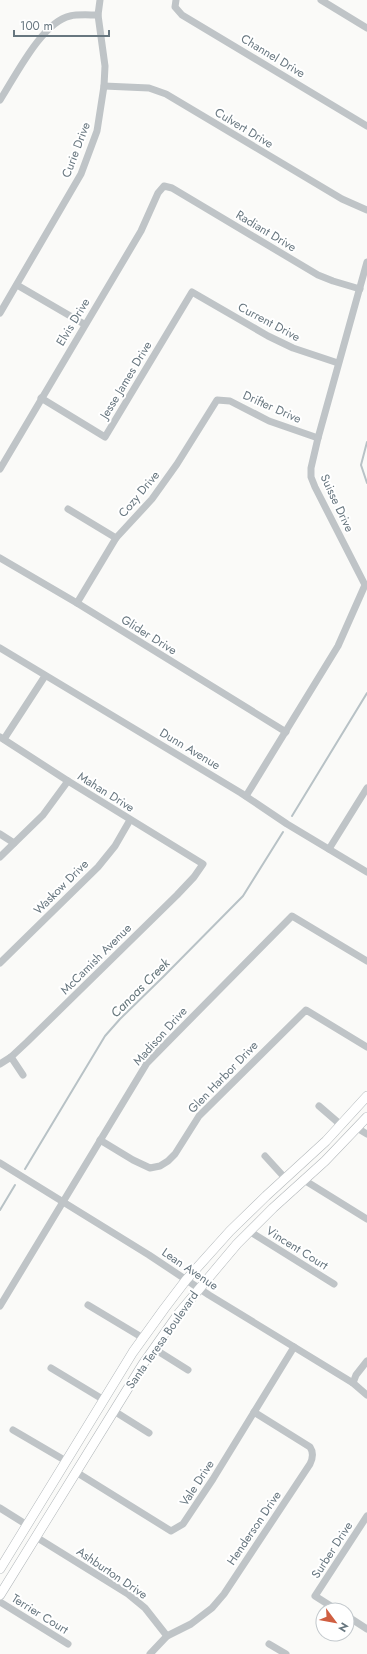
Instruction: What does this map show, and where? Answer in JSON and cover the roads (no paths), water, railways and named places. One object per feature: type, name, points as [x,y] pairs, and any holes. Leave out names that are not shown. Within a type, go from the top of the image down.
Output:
[{"type":"main road","name":"Santa Teresa Boulevard","points":[[0,1569],[143,1338],[186,1280],[235,1226],[341,1125],[367,1096]]},
{"type":"main road","name":"Santa Teresa Boulevard","points":[[0,1596],[153,1348],[199,1288],[249,1232],[358,1128],[367,1117]]},
{"type":"street","name":"Curie Drive","points":[[0,313],[81,174],[97,131],[104,86],[105,66],[98,16],[100,0]]},
{"type":"street","name":"Channel Drive","points":[[176,0],[175,8],[182,15],[367,126]]},
{"type":"street","points":[[321,0],[367,28]]},
{"type":"street","points":[[0,100],[33,48],[51,25],[69,16],[98,16]]},
{"type":"street","name":"Culvert Drive","points":[[104,86],[149,88],[166,94],[342,199],[367,210]]},
{"type":"street","name":"Radiant Drive","points":[[164,186],[172,188],[318,275],[333,282],[360,289]]},
{"type":"street","name":"Elvis Drive","points":[[0,469],[84,324],[141,231],[158,193],[164,186]]},
{"type":"street","name":"Suisse Drive","points":[[246,796],[338,646],[365,585],[315,487],[311,477],[311,468],[338,363],[367,262]]},
{"type":"street","points":[[17,285],[84,324]]},
{"type":"street","name":"Current Drive","points":[[192,292],[268,336],[292,348],[338,363]]},
{"type":"street","name":"Jesse James Drive","points":[[41,398],[105,437],[192,292]]},
{"type":"street","name":"Drifter Drive","points":[[217,400],[230,401],[269,421],[318,438]]},
{"type":"street","name":"Cozy Drive","points":[[77,603],[116,538],[152,499],[177,464],[217,400]]},
{"type":"street","points":[[68,509],[116,538]]},
{"type":"street","name":"Glider Drive","points":[[0,558],[77,603],[286,732]]},
{"type":"street","name":"Dunn Avenue","points":[[0,648],[246,796],[287,824],[367,872]]},
{"type":"street","points":[[2,738],[45,676]]},
{"type":"street","name":"Mahan Drive","points":[[2,738],[130,820],[203,864]]},
{"type":"street","points":[[0,857],[43,815],[68,781]]},
{"type":"street","points":[[329,849],[367,788]]},
{"type":"street","name":"Waskow Drive","points":[[0,964],[98,867],[115,846],[130,820]]},
{"type":"street","points":[[0,834],[14,843]]},
{"type":"street","name":"McCamish Avenue","points":[[0,1064],[11,1057],[177,895],[194,877],[203,864]]},
{"type":"street","name":"Madison Drive","points":[[0,1306],[147,1063],[164,1044],[292,916],[367,962]]},
{"type":"street","name":"Glen Harbor Drive","points":[[100,1140],[133,1160],[150,1168],[160,1166],[168,1161],[175,1154],[198,1116],[306,1010],[367,1047]]},
{"type":"street","points":[[11,1057],[23,1075]]},
{"type":"street","points":[[319,1106],[341,1125]]},
{"type":"street","points":[[358,1128],[367,1134]]},
{"type":"street","points":[[265,1156],[285,1178]]},
{"type":"street","name":"Lean Avenue","points":[[0,1163],[150,1255],[186,1280],[353,1383],[367,1395]]},
{"type":"street","points":[[304,1180],[367,1219]]},
{"type":"street","name":"Vincent Court","points":[[249,1232],[334,1284]]},
{"type":"street","points":[[88,1305],[143,1338]]},
{"type":"street","name":"Vale Drive","points":[[76,1472],[171,1531],[183,1524],[294,1347]]},
{"type":"street","points":[[153,1348],[188,1370]]},
{"type":"street","points":[[353,1383],[356,1375],[367,1361]]},
{"type":"street","points":[[51,1368],[104,1400]]},
{"type":"street","points":[[114,1410],[149,1433]]},
{"type":"street","name":"Henderson Drive","points":[[150,1654],[167,1636],[191,1624],[212,1608],[224,1594],[310,1464],[313,1455],[310,1447],[254,1412]]},
{"type":"street","points":[[13,1430],[66,1461]]},
{"type":"street","points":[[0,1508],[27,1525]]},
{"type":"street","name":"Surber Drive","points":[[324,1602],[314,1596],[367,1516]]},
{"type":"street","name":"Ashburton Drive","points":[[36,1537],[128,1594],[144,1608],[167,1636]]},
{"type":"street","name":"Terrier Court","points":[[0,1602],[68,1644]]},
{"type":"street","points":[[355,1622],[367,1630]]},
{"type":"street","points":[[269,1644],[286,1654]]},
{"type":"waterway","name":"Canoas Creek","points":[[367,442],[361,465],[367,483]]},
{"type":"waterway","name":"Canoas Creek","points":[[292,816],[367,693]]},
{"type":"waterway","name":"Canoas Creek","points":[[25,1169],[105,1036],[120,1019],[243,896],[283,832]]},
{"type":"waterway","name":"Canoas Creek","points":[[0,1210],[15,1185]]}]
